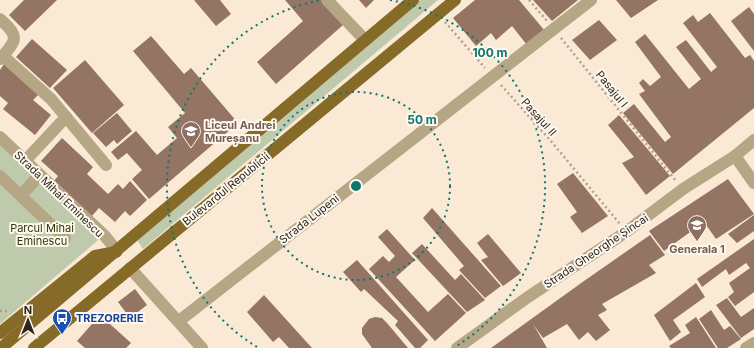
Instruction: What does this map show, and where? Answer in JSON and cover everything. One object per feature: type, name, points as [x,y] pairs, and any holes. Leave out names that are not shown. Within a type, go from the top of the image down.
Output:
[{"type":"main road","name":"Bulevardul Republicii","points":[[1,348],[413,0]]},
{"type":"main road","name":"Bulevardul Republicii","points":[[34,348],[455,0]]},
{"type":"main road","points":[[0,333],[95,256],[117,251]]},
{"type":"street","points":[[327,0],[365,40]]},
{"type":"street","name":"Strada Lupeni","points":[[179,321],[492,75],[591,0]]},
{"type":"street","points":[[0,19],[14,34],[15,40],[13,46],[2,58],[52,99],[106,165]]},
{"type":"street","points":[[25,161],[66,117]]},
{"type":"street","name":"Strada Mihai Eminescu","points":[[0,137],[104,235],[117,251]]},
{"type":"street","name":"Strada Gheorghe Șincai","points":[[457,348],[528,297],[626,232],[683,189],[735,156],[754,140]]},
{"type":"street","points":[[735,156],[754,183]]},
{"type":"street","points":[[21,196],[40,174]]},
{"type":"street","points":[[0,176],[65,238]]},
{"type":"street","points":[[130,268],[202,348]]},
{"type":"street","points":[[746,348],[754,343]]},
{"type":"path","name":"Pasajul I","points":[[529,0],[683,189]]},
{"type":"path","name":"Pasajul II","points":[[438,14],[550,140],[626,232]]},
{"type":"green space","points":[[420,0],[438,0],[143,249],[137,240]]},
{"type":"green space","name":"Parcul Mihai Eminescu","points":[[0,137],[104,235],[0,324]]},
{"type":"building","points":[[24,0],[57,0],[25,31],[9,15]]},
{"type":"building","points":[[194,0],[220,0],[231,14],[216,26]]},
{"type":"building","points":[[285,0],[321,0],[343,25],[276,84],[257,62],[303,21]]},
{"type":"building","points":[[359,0],[374,0],[366,8]]},
{"type":"building","points":[[475,0],[519,0],[545,31],[527,45],[512,26],[496,40],[491,33],[476,46],[453,18]]},
{"type":"building","points":[[533,0],[578,0],[552,21]]},
{"type":"building","points":[[616,0],[658,0],[631,18]]},
{"type":"building","points":[[749,7],[754,14],[754,51],[731,21]]},
{"type":"building","points":[[710,13],[745,58],[750,55],[754,61],[754,108],[673,174],[623,113],[634,104],[665,142],[671,137],[639,94],[645,91],[639,83],[643,79],[650,86],[661,77],[635,42],[645,34],[689,89],[701,79],[676,47],[686,40],[711,72],[717,67],[683,23],[693,15],[698,22]]},
{"type":"building","points":[[599,20],[617,40],[590,60],[572,40]]},
{"type":"building","points":[[151,36],[184,74],[191,68],[238,123],[149,199],[132,179],[142,170],[127,153],[118,160],[111,152],[136,131],[157,155],[177,138],[168,127],[185,113],[133,51]]},
{"type":"building","points":[[32,39],[67,70],[50,88],[16,57]]},
{"type":"building","points":[[85,60],[124,105],[92,133],[53,88]]},
{"type":"building","points":[[4,64],[40,93],[33,100],[51,115],[35,135],[3,109],[8,103],[0,96],[0,70]]},
{"type":"building","points":[[117,113],[132,131],[117,144],[114,140],[106,147],[93,133]]},
{"type":"building","points":[[619,115],[670,176],[646,195],[622,163],[634,157],[608,125]]},
{"type":"building","points":[[62,138],[93,167],[87,174],[108,194],[118,184],[123,189],[130,181],[147,200],[130,216],[125,211],[115,222],[99,208],[91,217],[53,182],[58,176],[41,161]]},
{"type":"building","points":[[573,173],[608,216],[582,233],[570,217],[577,212],[557,184]]},
{"type":"building","points":[[728,179],[754,214],[716,239],[704,222],[664,251],[649,231]]},
{"type":"building","points":[[432,208],[501,286],[485,298],[459,270],[464,266],[423,218]]},
{"type":"building","points":[[754,215],[754,231],[737,243],[728,234]]},
{"type":"building","points":[[387,229],[415,260],[396,277],[428,312],[448,294],[466,313],[435,341],[369,269],[383,256],[389,262],[395,256],[378,237]]},
{"type":"building","points":[[488,234],[521,273],[503,286],[481,260],[488,257],[477,243]]},
{"type":"building","points":[[650,235],[665,255],[649,265],[656,273],[602,304],[607,310],[598,315],[610,330],[596,341],[588,332],[579,340],[567,324],[543,338],[533,324],[547,348],[491,348],[584,281]]},
{"type":"building","points":[[754,239],[754,292],[735,306],[728,297],[734,292],[729,283],[750,268],[746,263],[729,275],[726,269],[702,287],[697,279]]},
{"type":"building","points":[[422,244],[455,280],[461,274],[485,300],[467,312],[412,253]]},
{"type":"building","points":[[357,260],[428,340],[420,348],[415,348],[395,325],[398,321],[364,289],[361,292],[343,272]]},
{"type":"building","points":[[696,283],[705,297],[673,320],[681,332],[670,341],[654,315]]},
{"type":"building","points":[[135,289],[147,305],[130,318],[118,302]]},
{"type":"building","points":[[264,295],[312,348],[289,348],[279,337],[273,342],[247,312]]},
{"type":"building","points":[[727,298],[741,317],[754,308],[754,329],[741,338],[716,305]]},
{"type":"building","points":[[711,310],[724,330],[730,326],[741,339],[727,348],[718,348],[699,319]]},
{"type":"building","points":[[100,315],[131,343],[126,348],[85,348],[77,341]]},
{"type":"building","points":[[375,317],[382,318],[408,348],[372,348],[362,334],[362,328],[369,319]]},
{"type":"building","points":[[696,317],[716,348],[671,348],[669,346],[690,333],[685,325]]},
{"type":"place","name":"Liceul Andrei Mureșanu","points":[[191,148]]},
{"type":"place","name":"Generala 1","points":[[697,242]]},
{"type":"place","name":"TREZORERIE","points":[[62,335]]}]
